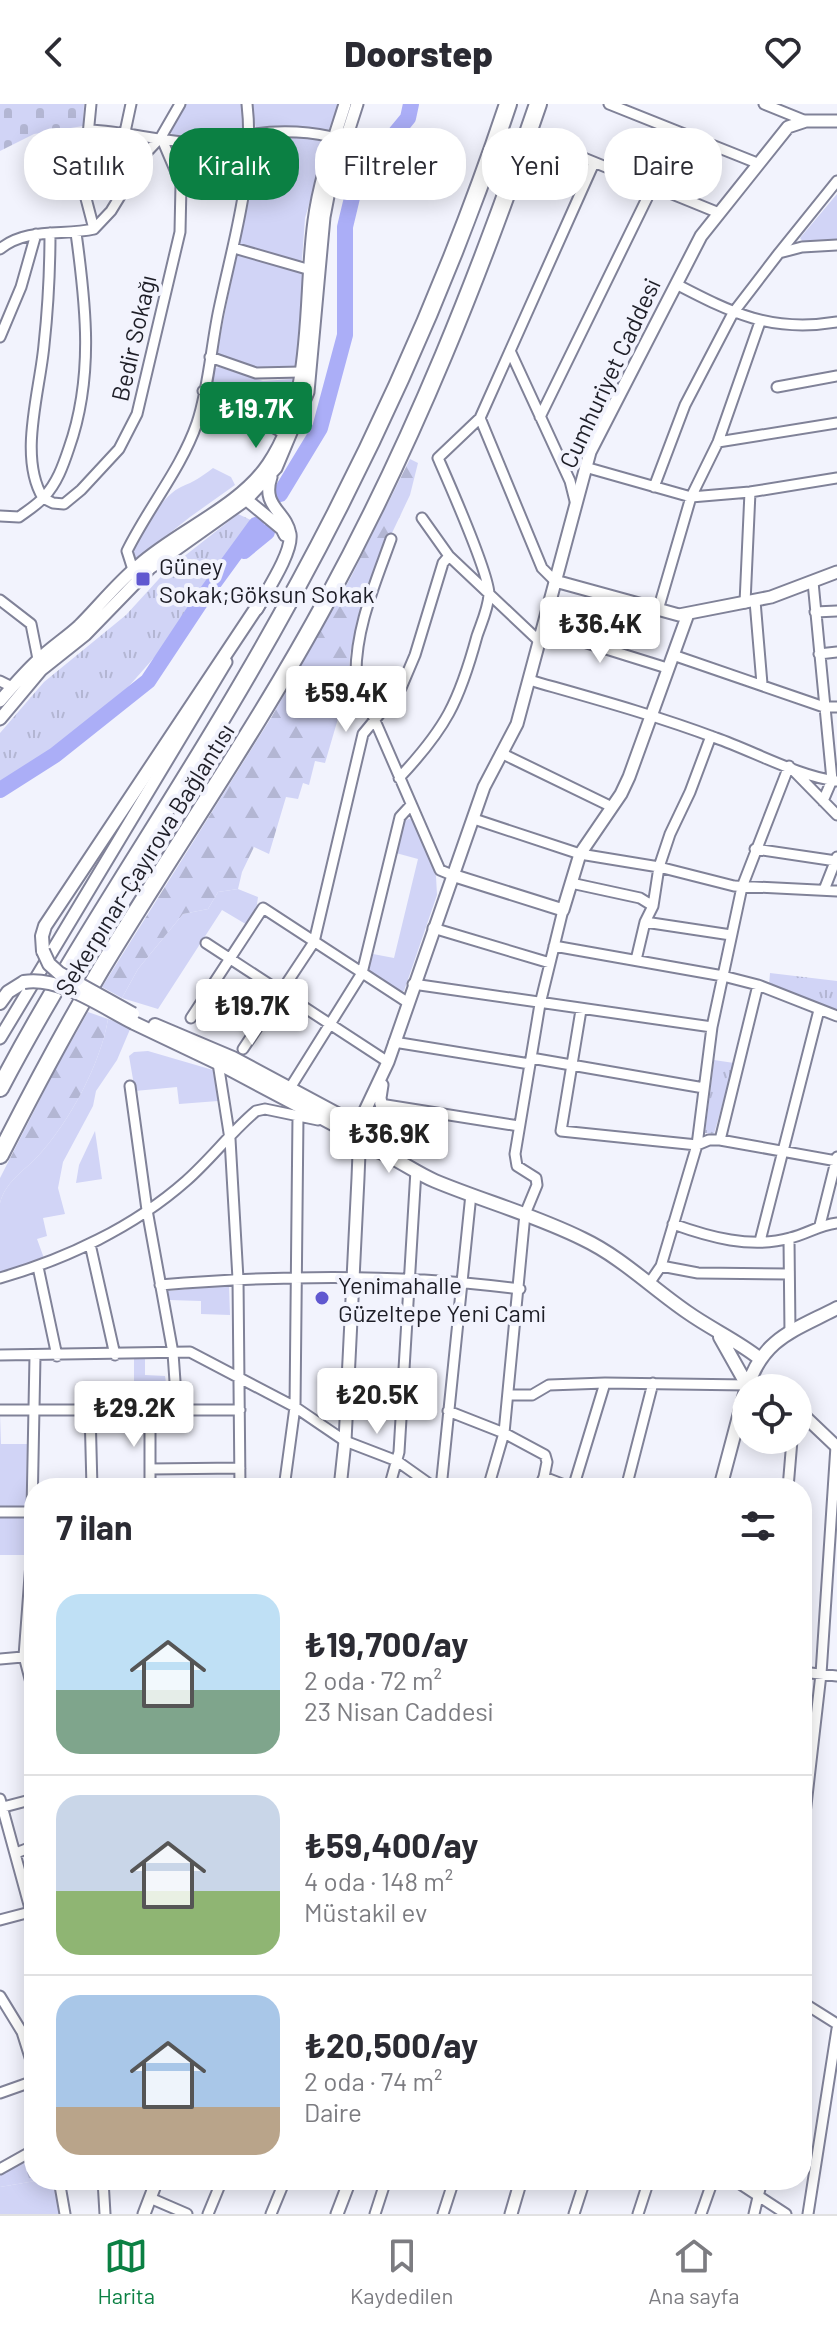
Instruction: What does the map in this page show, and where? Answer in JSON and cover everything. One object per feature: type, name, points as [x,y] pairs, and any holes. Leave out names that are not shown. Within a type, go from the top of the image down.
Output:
[{"type":"highway","name":"Şekerpınar-Çayırova Bağlantısı","points":[[0,1088],[94,922],[244,681],[312,562],[413,355],[508,104]]},
{"type":"highway","name":"Şekerpınar-Çayırova Bağlantısı","points":[[0,1155],[102,968],[292,661],[375,507],[427,398],[464,308],[538,104]]},
{"type":"main road","points":[[261,601],[45,926],[43,951],[49,964],[135,1019],[333,1124],[348,1133],[364,1149],[375,1150],[432,1180],[525,1214],[589,1242],[650,1282],[688,1313],[740,1343],[758,1361]]},
{"type":"main road","points":[[0,1003],[8,992],[24,982],[40,980],[56,983],[233,1058],[341,1116],[376,1116],[386,1125],[401,1155],[416,1170]]},
{"type":"main road","points":[[355,1142],[353,1129],[362,1117]]},
{"type":"main road","points":[[375,1150],[386,1141],[386,1125]]},
{"type":"main road","points":[[753,1374],[758,1361],[774,1342],[837,1308]]},
{"type":"main road","points":[[708,1324],[720,1337],[740,1374]]},
{"type":"main road","points":[[720,1337],[758,1361]]},
{"type":"main road","points":[[740,1343],[774,1342]]},
{"type":"main road","points":[[723,1478],[732,1445]]},
{"type":"street","points":[[90,128],[91,104]]},
{"type":"street","points":[[126,128],[131,104]]},
{"type":"street","points":[[0,249],[28,235],[94,229],[111,211],[180,104]]},
{"type":"street","points":[[247,104],[249,128]]},
{"type":"street","points":[[342,128],[345,104]]},
{"type":"street","points":[[345,128],[357,104]]},
{"type":"street","points":[[609,104],[757,163]]},
{"type":"street","points":[[764,104],[806,121],[837,121]]},
{"type":"street","name":"Cumhuriyet Caddesi","points":[[362,1117],[388,1062],[484,787],[517,724],[585,467],[701,236],[788,127],[806,121]]},
{"type":"street","points":[[153,137],[169,139]]},
{"type":"street","name":"Bedir Sokağı","points":[[43,498],[64,504],[81,490],[119,449],[137,414],[180,232],[181,184],[161,137]]},
{"type":"street","points":[[588,160],[604,167]]},
{"type":"street","points":[[399,778],[425,751],[448,718],[464,684],[489,594],[481,565],[438,458],[480,418],[594,163]]},
{"type":"street","points":[[654,487],[685,405],[733,313],[837,181]]},
{"type":"street","points":[[86,200],[94,229]]},
{"type":"street","points":[[135,576],[127,551],[143,518],[176,467],[197,422],[234,248],[241,200]]},
{"type":"street","points":[[0,701],[38,659],[267,466],[284,434],[301,372],[307,269],[317,200]]},
{"type":"street","points":[[0,719],[41,670],[85,635],[135,576],[247,499],[271,475],[284,455],[308,392],[320,244],[327,200]]},
{"type":"street","points":[[540,417],[646,200]]},
{"type":"street","points":[[687,200],[719,213]]},
{"type":"street","points":[[43,498],[36,487],[31,457],[49,291],[50,233]]},
{"type":"street","points":[[0,516],[19,517],[43,498],[61,474],[75,432],[83,394],[87,329],[76,233]]},
{"type":"street","points":[[0,337],[21,287],[36,234]]},
{"type":"street","points":[[779,253],[802,247],[837,245]]},
{"type":"street","points":[[234,248],[307,269]]},
{"type":"street","points":[[676,284],[733,313],[760,322],[815,325],[837,322]]},
{"type":"street","points":[[658,610],[691,497],[718,442],[760,322]]},
{"type":"street","points":[[511,353],[570,481],[575,501]]},
{"type":"street","points":[[210,357],[256,373],[301,372]]},
{"type":"street","points":[[777,387],[837,376]]},
{"type":"street","points":[[203,391],[211,402],[284,434]]},
{"type":"street","points":[[480,418],[542,568],[555,581],[658,610],[688,614],[750,602],[837,572]]},
{"type":"street","points":[[718,442],[837,423]]},
{"type":"street","points":[[585,467],[691,497],[750,492],[837,478]]},
{"type":"street","points":[[0,1038],[261,601],[283,559],[291,537],[288,526],[277,513],[267,492],[271,475]]},
{"type":"street","points":[[750,492],[750,602],[762,684]]},
{"type":"street","points":[[231,499],[240,496],[247,499],[282,529],[286,540],[283,559]]},
{"type":"street","points":[[422,518],[449,556],[489,594],[541,635],[667,668]]},
{"type":"street","points":[[391,539],[364,616],[355,657],[356,677],[440,870],[563,910]]},
{"type":"street","points":[[243,1049],[314,942],[363,734],[401,688],[415,655],[443,563],[449,556]]},
{"type":"street","points":[[813,582],[834,781],[823,801]]},
{"type":"street","points":[[0,600],[31,624],[38,659]]},
{"type":"street","points":[[815,612],[837,611]]},
{"type":"street","points":[[491,1478],[504,1433],[525,1214],[537,1185],[536,1178],[517,1166],[515,1154],[540,1004],[580,854],[625,785],[688,614]]},
{"type":"street","points":[[819,654],[837,652]]},
{"type":"street","points":[[673,655],[824,707],[837,707]]},
{"type":"street","points":[[529,680],[652,716],[834,781]]},
{"type":"street","points":[[0,681],[12,687]]},
{"type":"street","points":[[636,960],[670,834],[711,736]]},
{"type":"street","points":[[501,753],[612,807]]},
{"type":"street","points":[[789,766],[837,815]]},
{"type":"street","points":[[650,1282],[661,1266],[697,1145],[712,1027],[742,887],[789,766]]},
{"type":"street","points":[[290,1088],[362,973],[400,817],[411,805]]},
{"type":"street","points":[[474,819],[580,854],[659,867],[742,887],[837,891]]},
{"type":"street","points":[[755,849],[836,859],[824,890]]},
{"type":"street","points":[[571,883],[640,898],[653,906]]},
{"type":"street","points":[[191,1018],[263,908],[407,1002]]},
{"type":"street","points":[[645,922],[731,935]]},
{"type":"street","points":[[433,928],[550,963]]},
{"type":"street","points":[[206,943],[388,1062],[380,1091],[386,1125]]},
{"type":"street","points":[[554,946],[723,976],[758,985],[837,1016]]},
{"type":"street","points":[[413,984],[712,1027]]},
{"type":"street","points":[[720,1140],[758,985]]},
{"type":"street","points":[[581,1010],[561,1131],[697,1145],[720,1140],[782,1153],[837,1159],[820,1225]]},
{"type":"street","points":[[760,1241],[819,1010]]},
{"type":"street","points":[[394,1042],[572,1065],[704,1088]]},
{"type":"street","points":[[218,1063],[230,1139],[238,1279],[240,1478]]},
{"type":"street","points":[[130,1086],[147,1210],[173,1353],[177,1410]]},
{"type":"street","points":[[380,1104],[519,1126]]},
{"type":"street","points":[[0,1278],[38,1267],[90,1244],[147,1210],[184,1183],[256,1111],[265,1109],[333,1124]]},
{"type":"street","points":[[285,1478],[295,1407],[298,1115]]},
{"type":"street","points":[[341,1478],[358,1178],[359,1153],[355,1142]]},
{"type":"street","points":[[358,1178],[375,1150]]},
{"type":"street","points":[[392,1478],[397,1461],[416,1170]]},
{"type":"street","points":[[439,1478],[464,1281],[471,1194]]},
{"type":"street","points":[[673,1224],[716,1239],[760,1241],[789,1239],[820,1225],[837,1223]]},
{"type":"street","points":[[789,1239],[790,1332]]},
{"type":"street","points":[[90,1244],[115,1355]]},
{"type":"street","points":[[661,1266],[698,1273],[789,1274]]},
{"type":"street","points":[[38,1267],[57,1356]]},
{"type":"street","points":[[160,1285],[351,1276],[464,1281],[520,1289]]},
{"type":"street","points":[[0,1355],[190,1352],[295,1407],[345,1441],[397,1461],[423,1478]]},
{"type":"street","points":[[33,1478],[35,1356]]},
{"type":"street","points":[[508,1395],[532,1395],[549,1385],[605,1383],[732,1387]]},
{"type":"street","points":[[575,1478],[605,1383]]},
{"type":"street","points":[[629,1478],[653,1383]]},
{"type":"street","points":[[0,1410],[240,1410]]},
{"type":"street","points":[[90,1410],[92,1478]]},
{"type":"street","points":[[150,1410],[150,1478]]},
{"type":"street","points":[[448,1411],[504,1433],[545,1455],[544,1477]]},
{"type":"street","points":[[812,1423],[836,1446],[821,1674],[812,1753]]},
{"type":"street","points":[[789,1478],[791,1454]]},
{"type":"street","points":[[150,1469],[240,1468]]},
{"type":"street","points":[[0,1512],[24,1512]]},
{"type":"street","points":[[0,1659],[24,1657]]},
{"type":"street","points":[[812,1673],[837,1676]]},
{"type":"street","points":[[24,1801],[1,1805],[24,1882]]},
{"type":"street","points":[[16,1853],[24,1850]]},
{"type":"street","points":[[0,1920],[24,1916]]},
{"type":"street","points":[[0,1996],[24,2038]]},
{"type":"street","points":[[812,2009],[837,2026],[812,2188]]},
{"type":"street","points":[[0,2093],[24,2085]]},
{"type":"street","points":[[0,2156],[2,2167],[24,2155]]},
{"type":"street","points":[[61,2190],[65,2214]]},
{"type":"street","points":[[104,2190],[105,2214]]},
{"type":"street","points":[[144,2214],[153,2190]]},
{"type":"street","points":[[208,2214],[218,2190]]},
{"type":"street","points":[[271,2214],[281,2190]]},
{"type":"street","points":[[339,2213],[347,2190]]},
{"type":"street","points":[[375,2214],[383,2190]]},
{"type":"street","points":[[443,2214],[451,2190]]},
{"type":"street","points":[[511,2214],[518,2190]]},
{"type":"street","points":[[574,2214],[582,2190]]},
{"type":"street","points":[[638,2214],[646,2190]]},
{"type":"street","points":[[701,2214],[709,2190]]},
{"type":"street","points":[[749,2190],[786,2214]]},
{"type":"street","points":[[754,2214],[761,2190]]},
{"type":"street","points":[[808,2214],[812,2190]]},
{"type":"street","points":[[150,2198],[187,2214]]},
{"type":"green space","points":[[0,104],[84,104],[83,126],[24,128],[24,139],[0,151]]},
{"type":"green space","points":[[185,104],[242,104],[244,128],[172,128]]},
{"type":"green space","points":[[251,104],[341,104],[335,128],[315,128],[315,131],[256,128]]},
{"type":"green space","points":[[299,136],[315,138],[315,184],[305,218],[302,260],[298,262],[240,245],[245,200],[299,200]]},
{"type":"green space","points":[[837,194],[837,240],[803,242],[800,238]]},
{"type":"green space","points":[[237,253],[304,273],[298,367],[253,370],[220,357],[217,352]]},
{"type":"green space","points":[[215,368],[263,381],[292,379],[295,387],[281,420],[273,422],[213,398],[208,393]]},
{"type":"green space","points":[[410,459],[418,463],[410,495],[364,592],[350,654],[349,681],[325,763],[315,761],[309,785],[303,783],[298,799],[286,797],[269,854],[254,847],[238,889],[218,892],[208,909],[183,914],[138,969],[122,998],[102,987],[271,718],[351,577]]},
{"type":"green space","points":[[213,468],[231,477],[235,485],[137,559],[132,553],[159,506],[174,491]]},
{"type":"green space","points":[[238,514],[253,521],[213,574],[174,635],[122,694],[75,737],[0,785],[0,733],[44,682],[126,615],[168,569]]},
{"type":"green space","points":[[412,818],[436,876],[437,895],[404,991],[400,993],[368,971],[373,954],[394,958],[418,859],[396,853],[403,821]]},
{"type":"green space","points":[[238,889],[258,897],[249,926],[222,910],[158,1009],[122,998],[138,969],[183,914],[208,909],[218,892]]},
{"type":"green space","points":[[770,973],[837,981],[837,1011],[769,985]]},
{"type":"green space","points":[[88,1012],[108,1019],[91,1073],[61,1127],[11,1183],[0,1203],[0,1178]]},
{"type":"green space","points":[[108,1019],[131,1027],[117,1060],[96,1091],[93,1106],[63,1162],[58,1188],[65,1214],[43,1218],[47,1236],[37,1239],[45,1261],[0,1274],[0,1203],[3,1195],[50,1142],[72,1110],[91,1073]]},
{"type":"green space","points":[[148,1051],[213,1070],[218,1101],[179,1104],[177,1087],[135,1091],[129,1056],[134,1052]]},
{"type":"green space","points":[[714,1060],[734,1063],[714,1134],[705,1133]]},
{"type":"green space","points":[[95,1131],[102,1179],[76,1183],[79,1165]]},
{"type":"green space","points":[[229,1285],[230,1315],[201,1314],[201,1301],[169,1300],[168,1291]]},
{"type":"green space","points":[[134,1359],[145,1359],[145,1375],[165,1376],[169,1402],[134,1403]]},
{"type":"green space","points":[[0,1414],[1,1444],[27,1444],[24,1509],[0,1508]]},
{"type":"green space","points":[[0,1518],[24,1518],[24,1555],[0,1555]]},
{"type":"green space","points":[[24,2159],[24,2183],[0,2187],[0,2172]]},
{"type":"green space","points":[[24,2183],[24,2190],[56,2190],[60,2214],[0,2214],[0,2187]]},
{"type":"waterway","points":[[280,494],[320,428],[345,335],[345,227],[356,181],[408,118],[411,104]]},
{"type":"waterway","points":[[0,790],[55,755],[148,681],[256,525]]},
{"type":"waterway","points":[[244,551],[267,532]]},
{"type":"place","name":"Güney Sokak;Göksun Sokak","points":[[143,579]]},
{"type":"place","name":"Yenimahalle Güzeltepe Yeni Cami","points":[[322,1298]]}]
